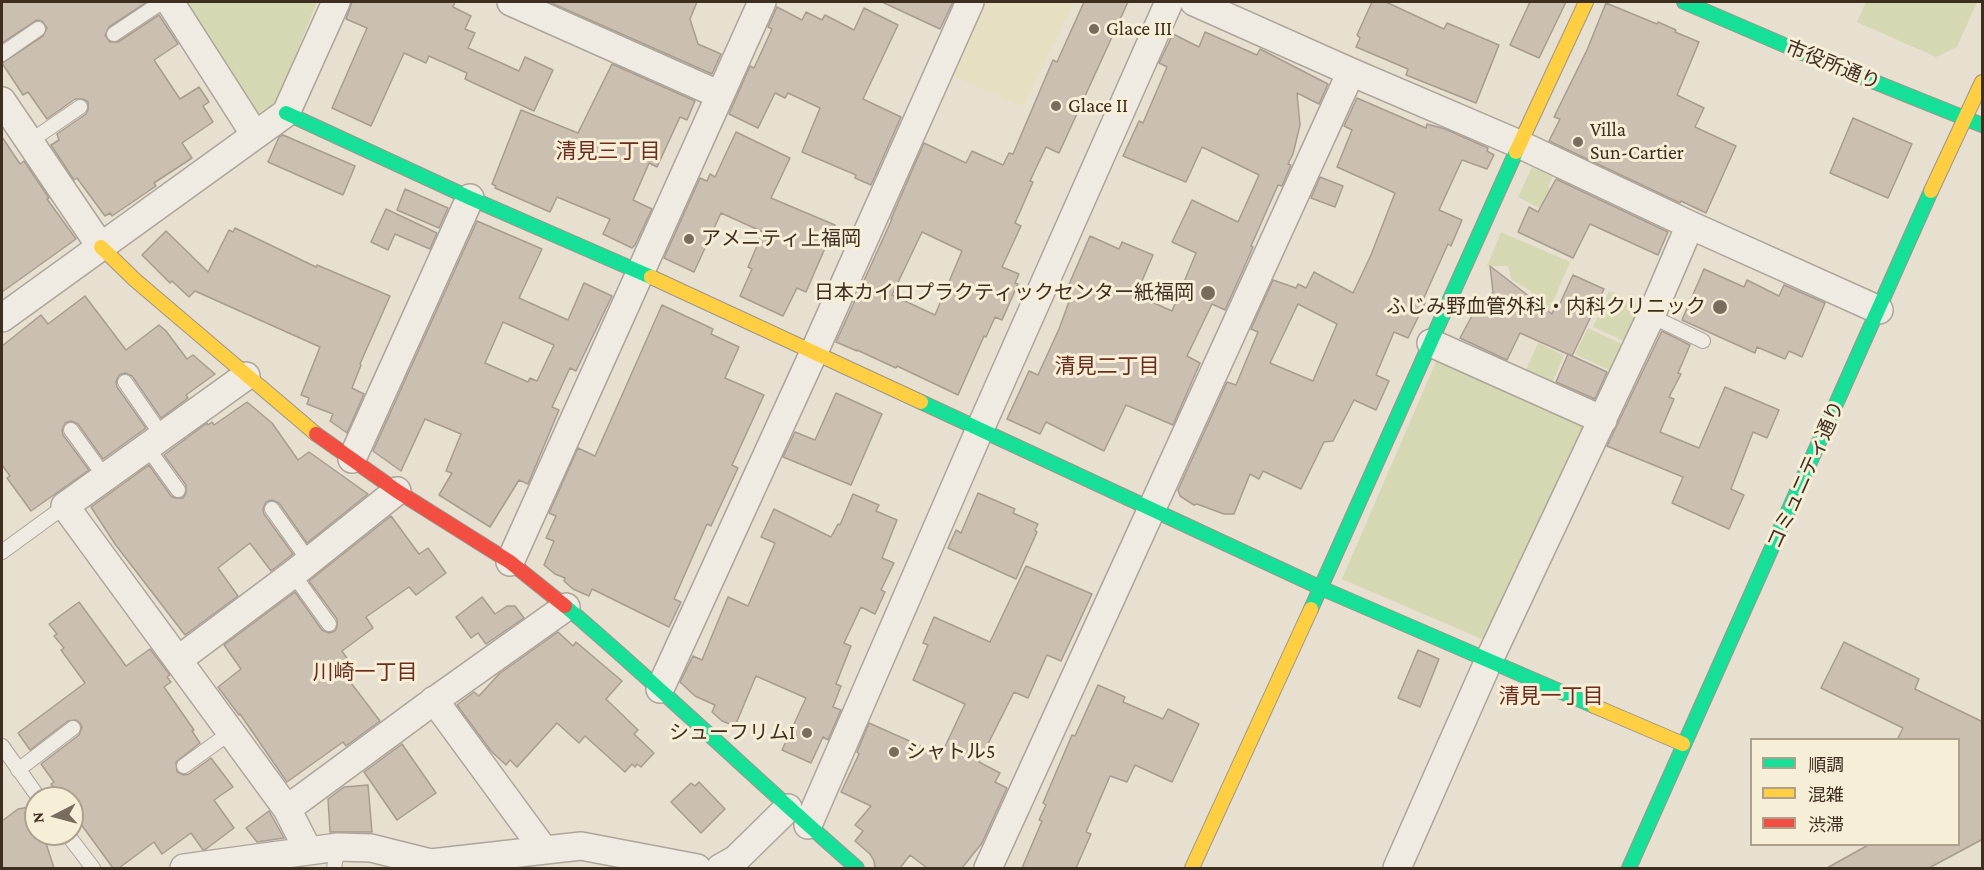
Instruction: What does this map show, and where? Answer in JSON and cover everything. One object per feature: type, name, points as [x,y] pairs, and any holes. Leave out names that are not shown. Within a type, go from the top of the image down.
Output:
[{"type":"street","points":[[170,2],[255,135]]},
{"type":"street","points":[[2,318],[286,113],[336,2]]},
{"type":"street","points":[[511,2],[720,95]]},
{"type":"street","points":[[510,562],[762,2]]},
{"type":"street","points":[[660,689],[970,2]]},
{"type":"street","points":[[808,825],[1169,2]]},
{"type":"street","points":[[1194,2],[1519,144],[1690,225],[1879,310]]},
{"type":"street","points":[[1192,868],[1321,588],[1519,144],[1586,2]]},
{"type":"street","name":"市役所通り","points":[[1684,2],[1726,15],[1805,54],[1983,125]]},
{"type":"street","points":[[988,868],[1351,72]]},
{"type":"street","name":"コミュニティ通り","points":[[1629,868],[1964,118],[1983,81]]},
{"type":"street","points":[[2,101],[101,247],[135,279],[303,425],[397,491],[510,562],[566,607],[857,868]]},
{"type":"street","points":[[286,113],[470,198],[641,272],[1321,588],[1683,744]]},
{"type":"street","points":[[352,459],[470,198]]},
{"type":"street","points":[[1397,868],[1489,660],[1603,420],[1690,225]]},
{"type":"street","points":[[1431,343],[1603,420]]},
{"type":"street","points":[[246,376],[65,506],[287,809],[308,850]]},
{"type":"street","points":[[178,660],[301,568],[397,491]]},
{"type":"street","points":[[287,809],[434,700],[566,607]]},
{"type":"street","points":[[434,700],[543,850]]},
{"type":"street","points":[[720,868],[736,859],[788,808]]},
{"type":"street","points":[[184,868],[308,850],[336,858],[371,848],[431,863],[581,846],[697,868]]},
{"type":"lane","points":[[114,34],[162,2]]},
{"type":"lane","points":[[2,54],[38,29]]},
{"type":"lane","points":[[29,142],[80,107]]},
{"type":"lane","points":[[1651,316],[1702,341]]},
{"type":"lane","points":[[125,382],[178,490]]},
{"type":"lane","points":[[71,430],[105,477]]},
{"type":"lane","points":[[2,552],[65,506]]},
{"type":"lane","points":[[272,509],[329,624]]},
{"type":"lane","points":[[18,770],[73,728]]},
{"type":"lane","points":[[184,766],[231,732]]},
{"type":"lane","points":[[2,746],[30,786]]},
{"type":"lane","points":[[76,846],[93,868]]},
{"type":"shaded area","points":[[983,2],[1074,2],[1023,108],[950,74]]},
{"type":"green space","points":[[182,2],[317,2],[276,103],[258,113]]},
{"type":"green space","points":[[1866,2],[1977,2],[1957,47],[1936,57],[1857,22]]},
{"type":"green space","points":[[1532,167],[1553,177],[1548,187],[1553,189],[1545,211],[1518,197]]},
{"type":"green space","points":[[1501,232],[1570,262],[1544,323],[1527,300],[1532,292],[1511,279],[1508,266],[1487,266]]},
{"type":"green space","points":[[1609,291],[1642,306],[1626,342],[1593,327]]},
{"type":"green space","points":[[1588,328],[1624,345],[1611,371],[1575,354]]},
{"type":"green space","points":[[1538,343],[1564,355],[1551,386],[1524,374]]},
{"type":"green space","points":[[1438,357],[1585,421],[1489,642],[1342,579]]},
{"type":"building","points":[[2,2],[147,2],[109,27],[105,35],[110,42],[118,42],[159,15],[178,44],[154,60],[180,99],[199,87],[209,102],[203,106],[213,122],[182,143],[192,158],[154,183],[156,186],[112,216],[110,213],[105,216],[77,178],[74,180],[51,145],[59,140],[57,134],[86,114],[88,102],[75,99],[47,119],[28,92],[23,95],[2,63],[43,36],[47,28],[42,21],[37,20],[2,43]]},
{"type":"building","points":[[352,2],[455,2],[453,7],[471,16],[465,29],[475,33],[468,48],[519,71],[525,57],[553,70],[534,111],[465,79],[467,73],[429,56],[426,63],[404,53],[371,126],[332,108],[367,28],[346,19]]},
{"type":"building","points":[[549,2],[697,2],[690,19],[698,44],[721,54],[712,74]]},
{"type":"building","points":[[882,2],[953,2],[940,29]]},
{"type":"building","points":[[1084,2],[1128,2],[1059,153],[1046,147],[1030,181],[1033,182],[1015,223],[1021,226],[1002,267],[1019,274],[1015,283],[1018,284],[1002,320],[995,317],[986,337],[984,336],[958,395],[897,366],[896,368],[836,342],[924,143],[966,163],[972,151],[1003,165],[1009,153],[1013,154],[1053,60],[1057,62]],"holes":[[[922,232],[962,251],[935,315],[892,295]]]},
{"type":"building","points":[[1372,2],[1386,2],[1444,29],[1447,23],[1499,45],[1476,103],[1406,75],[1408,69],[1356,47],[1360,38],[1357,35]]},
{"type":"building","points":[[1530,2],[1566,2],[1539,58],[1510,45]]},
{"type":"building","points":[[1606,3],[1657,24],[1658,22],[1699,42],[1677,95],[1704,108],[1695,127],[1736,146],[1706,213],[1549,141],[1560,119],[1554,117],[1587,50]]},
{"type":"building","points":[[777,7],[802,20],[806,12],[822,20],[825,15],[854,30],[864,8],[898,25],[863,99],[901,117],[871,185],[855,178],[856,175],[802,152],[820,108],[788,93],[785,98],[775,93],[758,128],[729,114],[750,66],[754,68],[772,29],[768,27]]},
{"type":"building","points":[[1205,32],[1257,55],[1260,49],[1328,84],[1319,104],[1297,93],[1300,125],[1293,154],[1288,164],[1291,165],[1282,186],[1278,185],[1225,310],[1212,304],[1187,356],[1200,363],[1173,425],[1126,405],[1104,451],[1046,422],[1040,434],[1007,419],[1029,371],[1038,375],[1059,329],[1070,299],[1064,296],[1090,236],[1119,249],[1122,242],[1153,255],[1136,295],[1172,311],[1196,253],[1172,242],[1192,200],[1238,222],[1259,175],[1202,147],[1186,182],[1123,156],[1139,121],[1143,123],[1167,67],[1159,63],[1173,34],[1199,47]]},
{"type":"building","points":[[612,64],[695,101],[687,120],[680,117],[657,167],[649,163],[633,200],[652,209],[632,248],[603,234],[610,219],[557,197],[550,212],[495,188],[496,186],[492,184],[521,110],[578,133]]},
{"type":"building","points":[[1357,98],[1426,128],[1427,124],[1445,129],[1488,148],[1487,151],[1494,155],[1487,169],[1462,160],[1439,210],[1462,220],[1451,246],[1448,244],[1422,302],[1425,303],[1408,338],[1394,332],[1376,375],[1389,381],[1376,410],[1354,400],[1333,441],[1324,442],[1301,489],[1263,471],[1259,479],[1250,474],[1234,514],[1224,514],[1197,504],[1194,505],[1180,496],[1178,490],[1227,382],[1236,385],[1258,332],[1251,329],[1273,280],[1296,288],[1298,284],[1306,288],[1314,272],[1353,293],[1371,255],[1395,193],[1337,167],[1352,130],[1344,126]],"holes":[[[1298,304],[1337,324],[1313,381],[1270,363]]]},
{"type":"building","points":[[1853,118],[1912,144],[1888,198],[1830,173]]},
{"type":"building","points":[[736,132],[790,158],[771,198],[835,225],[806,292],[797,288],[783,316],[740,296],[752,269],[748,267],[763,232],[721,213],[694,272],[664,258],[700,178],[707,181],[710,174],[715,177]]},
{"type":"building","points":[[283,135],[355,166],[343,195],[268,162],[279,137]]},
{"type":"building","points":[[2,137],[20,164],[24,161],[49,198],[47,199],[76,239],[2,292]]},
{"type":"building","points":[[1320,177],[1343,186],[1335,207],[1311,198]]},
{"type":"building","points":[[1556,179],[1668,232],[1658,255],[1590,224],[1573,258],[1518,232],[1529,207],[1538,212]]},
{"type":"building","points":[[405,189],[448,208],[439,228],[397,210]]},
{"type":"building","points":[[386,209],[437,233],[430,249],[395,234],[388,250],[371,242]]},
{"type":"building","points":[[477,221],[542,249],[519,298],[568,320],[584,283],[612,296],[576,371],[570,368],[552,407],[559,410],[528,484],[519,480],[490,527],[439,495],[452,473],[446,471],[461,434],[425,419],[401,471],[373,451]],"holes":[[[503,322],[554,345],[537,381],[530,378],[528,382],[485,363]]]},
{"type":"building","points":[[235,228],[316,267],[317,265],[390,296],[352,388],[364,394],[347,433],[330,421],[333,414],[307,404],[309,398],[301,395],[320,347],[195,291],[189,297],[172,281],[170,283],[142,255],[166,231],[208,272],[229,230],[233,232]]},
{"type":"building","points":[[1490,266],[1552,314],[1554,309],[1557,310],[1573,275],[1604,289],[1572,356],[1520,333],[1507,360],[1460,338],[1474,312],[1476,313],[1493,292]]},
{"type":"building","points":[[1704,269],[1744,287],[1747,280],[1779,296],[1784,285],[1825,303],[1802,357],[1789,351],[1785,359],[1757,347],[1755,353],[1682,320]]},
{"type":"building","points":[[85,296],[126,350],[159,325],[187,359],[193,355],[215,374],[186,395],[188,398],[161,418],[132,376],[125,373],[119,375],[116,382],[117,387],[146,428],[103,459],[78,424],[71,421],[65,423],[62,430],[63,435],[89,470],[31,511],[7,478],[10,476],[2,465],[2,346],[41,315],[48,324]]},
{"type":"building","points":[[662,305],[713,329],[711,334],[739,347],[725,378],[764,395],[732,465],[738,468],[711,526],[707,524],[674,599],[681,602],[669,627],[592,589],[589,596],[573,589],[564,581],[565,578],[555,574],[544,565],[554,541],[546,538],[556,516],[549,513],[578,448],[595,456]]},
{"type":"building","points":[[1662,331],[1690,345],[1678,373],[1681,374],[1669,397],[1674,399],[1660,432],[1699,448],[1725,387],[1779,410],[1767,438],[1753,432],[1731,489],[1744,495],[1729,529],[1672,503],[1683,477],[1607,446]]},
{"type":"building","points":[[1568,354],[1607,372],[1595,399],[1556,382]]},
{"type":"building","points":[[836,393],[882,414],[851,485],[783,457],[795,432],[815,440]]},
{"type":"building","points":[[247,402],[272,423],[298,460],[309,452],[368,494],[307,543],[279,503],[272,500],[266,502],[263,509],[264,514],[293,554],[271,571],[250,543],[218,568],[238,596],[185,635],[115,544],[91,507],[149,465],[171,496],[183,498],[186,485],[164,455],[207,423],[208,425],[212,422],[214,425]]},
{"type":"building","points":[[978,493],[1015,509],[1013,513],[1038,524],[1035,530],[1037,532],[1016,579],[948,548],[956,530],[961,533]]},
{"type":"building","points":[[853,494],[879,505],[876,511],[897,520],[882,558],[894,563],[881,590],[885,592],[875,614],[861,607],[844,643],[851,646],[836,684],[841,686],[833,707],[841,710],[828,740],[823,737],[811,763],[782,750],[806,698],[756,676],[735,726],[722,721],[712,712],[715,705],[695,696],[680,682],[693,656],[702,660],[728,597],[748,606],[775,543],[761,537],[774,509],[831,537],[838,524],[840,525]]},
{"type":"building","points":[[391,516],[419,554],[428,548],[446,573],[416,595],[409,587],[366,617],[373,628],[342,651],[357,673],[348,679],[380,721],[346,746],[343,742],[287,782],[240,714],[218,687],[241,669],[224,645],[295,592],[322,630],[329,633],[335,631],[337,619],[309,581]]},
{"type":"building","points":[[1026,566],[1092,594],[1061,661],[1047,655],[1028,698],[1014,692],[979,762],[1000,773],[995,782],[1007,788],[982,843],[962,868],[927,868],[910,855],[900,868],[875,868],[870,854],[855,841],[863,831],[855,825],[871,806],[841,792],[859,754],[857,752],[869,723],[941,755],[965,704],[913,680],[928,645],[923,643],[934,617],[990,642]]},
{"type":"building","points":[[482,597],[495,614],[507,606],[515,606],[524,618],[486,644],[478,633],[471,638],[456,617]]},
{"type":"building","points":[[79,602],[126,666],[150,649],[170,675],[167,677],[171,682],[164,687],[194,730],[192,731],[200,743],[176,762],[177,772],[184,775],[189,774],[211,758],[233,787],[214,800],[234,828],[203,850],[191,833],[162,854],[154,842],[119,868],[113,868],[84,828],[84,786],[53,786],[51,784],[54,782],[41,764],[79,735],[82,727],[80,723],[76,720],[68,721],[30,750],[18,733],[85,683],[61,650],[64,648],[54,636],[57,634],[49,624]]},
{"type":"building","points":[[558,632],[573,646],[576,642],[622,681],[606,699],[638,730],[634,734],[654,753],[641,767],[637,764],[635,767],[632,764],[625,772],[585,736],[579,743],[557,723],[517,767],[510,760],[506,765],[491,751],[457,705],[474,692],[479,696],[499,674]]},
{"type":"building","points":[[1844,642],[1919,679],[1915,689],[1983,722],[1983,839],[1929,868],[1827,868],[1866,846],[1960,846],[1960,738],[1898,738],[1903,728],[1821,688]]},
{"type":"building","points":[[1418,650],[1439,659],[1420,707],[1398,698]]},
{"type":"building","points":[[1098,685],[1125,697],[1123,702],[1163,719],[1168,709],[1199,724],[1172,782],[1135,765],[1127,782],[1110,776],[1086,832],[1091,834],[1076,868],[1022,868],[1042,821],[1039,820],[1046,805],[1043,803],[1072,735],[1075,736]]},
{"type":"building","points":[[402,744],[436,793],[397,820],[364,772]]},
{"type":"building","points":[[699,782],[725,809],[701,833],[671,802],[691,783],[695,786]]},
{"type":"building","points":[[368,785],[372,832],[330,832],[328,799],[344,787]]},
{"type":"building","points":[[24,808],[24,846],[47,846],[54,868],[2,868],[2,821],[18,809]]},
{"type":"building","points":[[269,811],[284,838],[257,842],[246,828]]},
{"type":"traffic: fast","points":[[1684,2],[1805,54],[1982,125]]},
{"type":"traffic: fast","points":[[286,113],[470,198],[651,277]]},
{"type":"traffic: fast","points":[[1311,609],[1516,152]]},
{"type":"traffic: fast","points":[[1629,868],[1931,191]]},
{"type":"traffic: fast","points":[[921,402],[1321,588],[1594,706]]},
{"type":"traffic: fast","points":[[565,606],[857,868]]},
{"type":"traffic: slow","points":[[1516,152],[1586,2]]},
{"type":"traffic: slow","points":[[1931,191],[1982,82]]},
{"type":"traffic: slow","points":[[101,247],[135,280],[316,434]]},
{"type":"traffic: slow","points":[[651,277],[921,402]]},
{"type":"traffic: slow","points":[[1192,868],[1311,609]]},
{"type":"traffic: slow","points":[[1594,706],[1683,744]]},
{"type":"traffic: jam","points":[[316,434],[397,491],[510,562],[565,606]]},
{"type":"place","name":"Glace III","points":[[1094,29]]},
{"type":"place","name":"Glace II","points":[[1056,106]]},
{"type":"place","name":"Villa Sun-Cartier","points":[[1578,142]]},
{"type":"place","name":"アメニティ上福岡","points":[[689,239]]},
{"type":"place","name":"日本カイロプラクティックセンター紙福岡","points":[[1208,293]]},
{"type":"place","name":"ふじみ野血管外科・内科クリニック","points":[[1720,307]]},
{"type":"place","name":"シューフリムI","points":[[807,733]]},
{"type":"place","name":"シャトル5","points":[[894,752]]},
{"type":"district","name":"清見三丁目","points":[[608,152]]},
{"type":"district","name":"清見二丁目","points":[[1107,367]]},
{"type":"district","name":"川崎一丁目","points":[[365,673]]},
{"type":"district","name":"清見一丁目","points":[[1551,697]]}]
